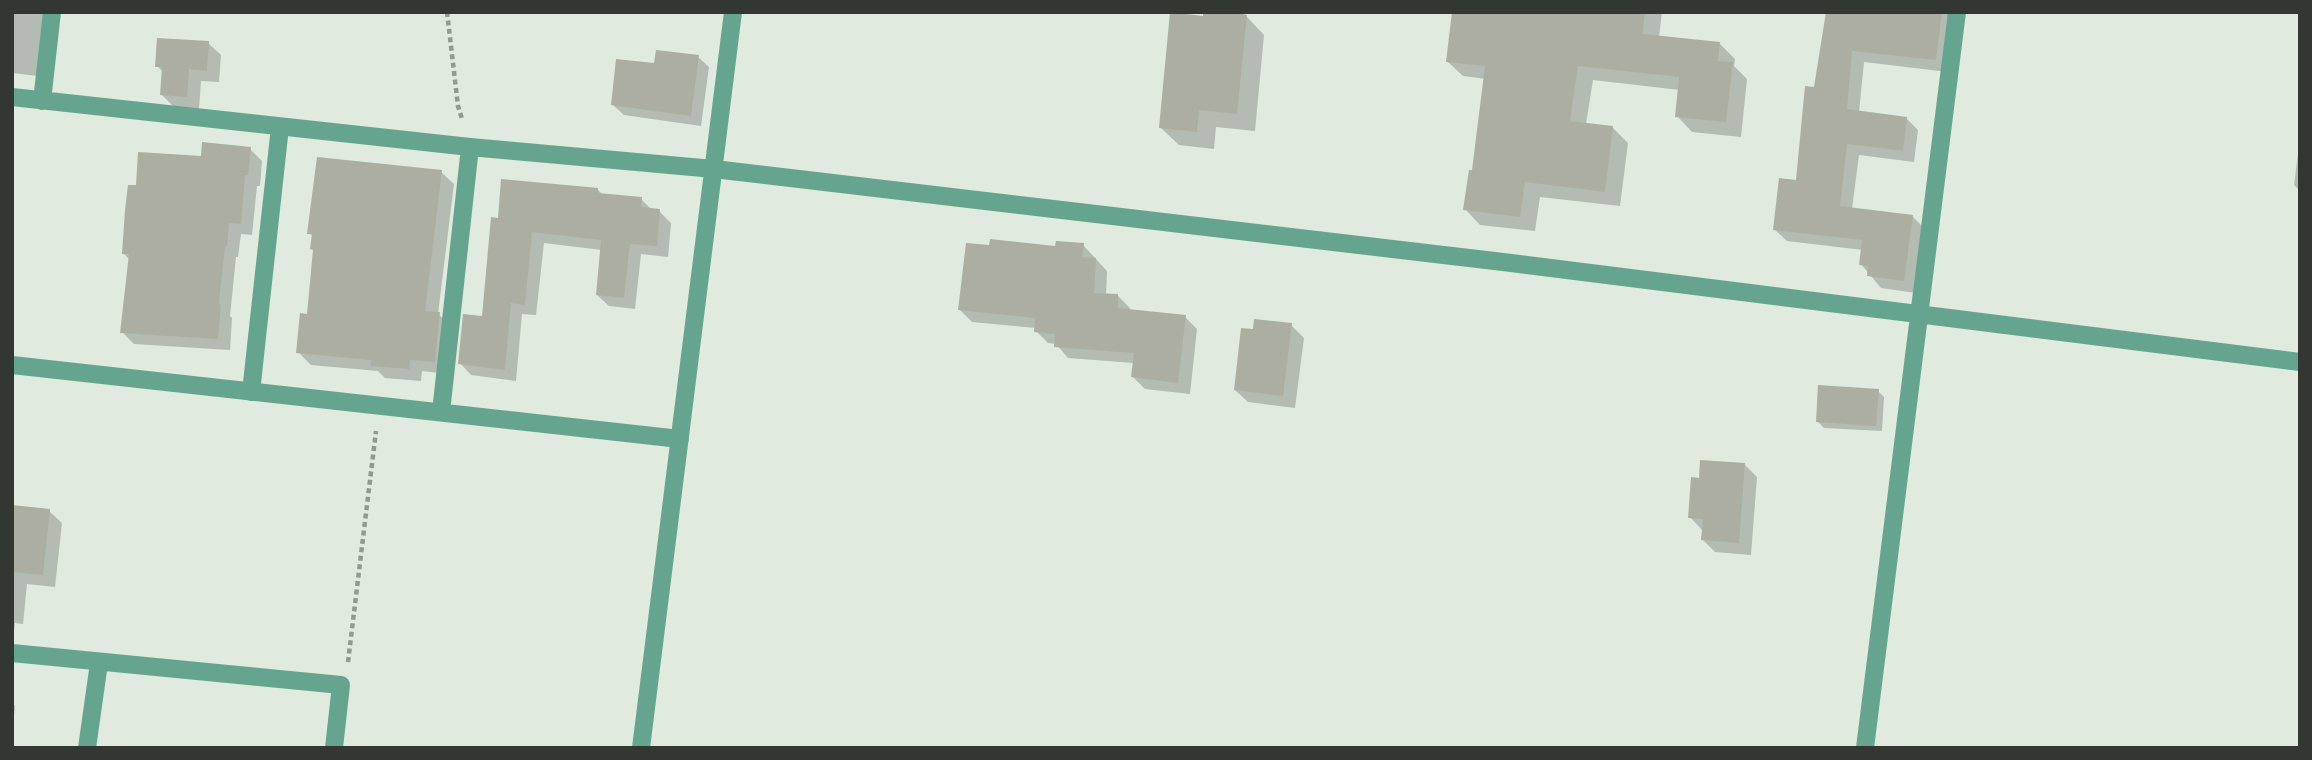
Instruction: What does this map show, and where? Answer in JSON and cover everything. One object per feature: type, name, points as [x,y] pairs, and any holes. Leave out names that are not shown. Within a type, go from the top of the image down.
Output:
[{"type":"street","points":[[42,101],[52,12]]},
{"type":"street","points":[[641,748],[733,12]]},
{"type":"street","points":[[1866,748],[1956,12]]},
{"type":"street","points":[[12,97],[470,148],[714,169],[1503,262],[2300,362]]},
{"type":"street","points":[[251,392],[281,127]]},
{"type":"street","points":[[441,412],[470,148]]},
{"type":"street","points":[[12,365],[680,439]]},
{"type":"street","points":[[12,653],[341,685],[334,748]]},
{"type":"street","points":[[87,748],[99,663]]},
{"type":"path","points":[[447,12],[458,106],[470,148]]},
{"type":"path","points":[[341,685],[349,659],[379,406]]},
{"type":"building","points":[[1170,12],[1203,16],[1203,12],[1234,12],[1247,15],[1237,114],[1199,110],[1197,132],[1159,128]]},
{"type":"building","points":[[1452,12],[1645,12],[1643,34],[1720,42],[1718,61],[1733,62],[1726,122],[1675,117],[1679,77],[1578,66],[1570,121],[1613,126],[1605,192],[1525,182],[1520,217],[1463,210],[1469,170],[1472,170],[1485,66],[1446,62]]},
{"type":"building","points":[[1826,12],[1942,12],[1936,60],[1852,51],[1847,109],[1907,117],[1903,151],[1847,144],[1840,206],[1913,215],[1904,281],[1867,276],[1868,266],[1859,265],[1862,240],[1773,230],[1779,178],[1796,180],[1805,86],[1814,87]]},
{"type":"building","points":[[157,38],[209,41],[207,71],[189,69],[187,97],[160,95],[162,67],[155,67]]},
{"type":"building","points":[[656,50],[699,55],[691,116],[611,105],[616,59],[654,63]]},
{"type":"building","points":[[202,142],[251,147],[248,175],[245,175],[241,224],[229,223],[225,246],[218,339],[120,333],[129,254],[122,254],[125,210],[128,185],[136,185],[138,152],[201,156]]},
{"type":"building","points":[[317,157],[442,170],[425,311],[440,312],[435,362],[410,360],[409,369],[370,366],[371,360],[296,353],[300,313],[307,314],[313,250],[310,249],[312,234],[307,234]]},
{"type":"building","points":[[501,179],[598,188],[598,193],[642,197],[641,207],[660,209],[657,246],[630,244],[624,298],[596,295],[601,240],[532,232],[525,305],[511,303],[505,370],[458,364],[463,314],[482,316],[491,217],[498,218]]},
{"type":"building","points":[[990,239],[1055,246],[1056,241],[1084,243],[1082,257],[1096,258],[1094,293],[1118,294],[1118,308],[1186,315],[1178,383],[1131,377],[1134,353],[1054,347],[1055,334],[1034,332],[1035,318],[958,310],[966,243],[989,245]]},
{"type":"building","points":[[1254,319],[1292,323],[1283,396],[1234,390],[1241,328],[1253,329]]},
{"type":"building","points":[[1818,385],[1879,389],[1876,426],[1816,422]]},
{"type":"building","points":[[1700,460],[1745,463],[1739,543],[1701,540],[1703,519],[1688,518],[1691,477],[1699,478]]},
{"type":"building","points":[[12,505],[50,509],[43,575],[12,572]]}]
